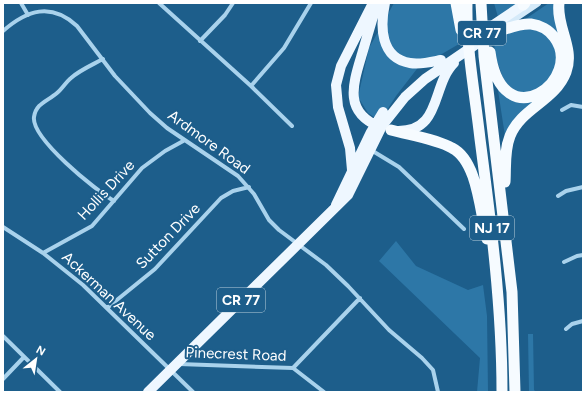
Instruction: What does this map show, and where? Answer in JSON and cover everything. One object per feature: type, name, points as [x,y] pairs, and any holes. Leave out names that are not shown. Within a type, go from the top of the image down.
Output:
[{"type":"highway","points":[[456,3],[464,28]]},
{"type":"highway","points":[[464,28],[466,3]]},
{"type":"highway","points":[[481,3],[481,17],[487,54],[502,87],[509,93],[521,97],[530,97],[538,94],[549,86],[557,74],[561,60],[557,41],[547,30],[539,26],[526,24],[492,33]]},
{"type":"highway","points":[[504,217],[506,152],[510,136],[520,120],[558,86],[568,65],[568,50],[560,21],[559,3]]},
{"type":"highway","name":"NJ 17","points":[[464,28],[468,67],[477,110],[498,285],[501,328],[502,392]]},
{"type":"highway","name":"NJ 17","points":[[487,54],[514,314],[515,392]]},
{"type":"highway","points":[[391,130],[452,147],[469,163],[473,173],[498,285]]},
{"type":"main road","points":[[352,171],[350,148],[336,101],[336,81],[343,62],[373,3]]},
{"type":"main road","points":[[377,3],[353,88],[355,105],[361,115],[370,122],[391,130],[411,129],[427,119],[435,106],[446,73],[467,50]]},
{"type":"main road","points":[[385,3],[382,16],[382,33],[384,42],[392,54],[399,59],[411,63],[441,60]]},
{"type":"main road","name":"CR 77","points":[[335,208],[352,171],[387,119],[405,97],[425,79],[537,3]]},
{"type":"main road","name":"CR 77","points":[[148,392],[348,195],[368,149],[376,123],[392,101],[414,79],[524,4]]},
{"type":"main road","points":[[346,131],[368,149]]},
{"type":"street","points":[[21,3],[28,15]]},
{"type":"street","points":[[159,3],[252,86],[292,126]]},
{"type":"street","points":[[200,41],[225,15],[233,3]]},
{"type":"street","points":[[252,86],[284,48],[311,3]]},
{"type":"street","name":"Ardmore Road","points":[[3,31],[16,21],[37,11],[46,11],[67,18],[77,26],[115,76],[146,108],[167,128],[227,167],[249,187],[269,220],[278,230],[326,265],[360,298],[389,330],[429,365],[436,378],[438,392]]},
{"type":"street","points":[[103,59],[79,71],[58,93],[42,103],[35,112],[34,123],[38,133],[52,149],[88,184],[114,201]]},
{"type":"street","points":[[562,110],[571,105],[583,108]]},
{"type":"street","name":"Hollis Drive","points":[[43,253],[92,226],[142,168],[165,151],[185,140]]},
{"type":"street","points":[[368,149],[399,167],[464,229]]},
{"type":"street","name":"Sutton Drive","points":[[108,308],[155,269],[221,198],[233,191],[249,187]]},
{"type":"street","points":[[558,196],[566,190],[583,187]]},
{"type":"street","name":"Ackerman Avenue","points":[[3,227],[43,253],[83,285],[173,367],[193,392]]},
{"type":"street","points":[[564,262],[583,255]]},
{"type":"street","name":"Pinecrest Road","points":[[173,367],[293,368],[360,298]]},
{"type":"street","points":[[566,329],[572,324],[583,321]]},
{"type":"street","points":[[3,336],[60,392]]},
{"type":"street","points":[[3,379],[24,357]]},
{"type":"street","points":[[293,368],[324,392]]},
{"type":"shaded area","points":[[394,3],[454,3],[459,33],[459,44],[435,58],[423,61],[396,96],[380,121],[368,113],[358,97],[369,48]]},
{"type":"shaded area","points":[[494,3],[518,3],[498,17]]},
{"type":"shaded area","points":[[549,3],[557,3],[563,38],[524,20]]},
{"type":"shaded area","points":[[518,28],[533,29],[554,36],[563,60],[548,85],[523,94],[514,91],[505,84],[494,52],[495,40]]},
{"type":"shaded area","points":[[497,84],[538,99],[505,136]]},
{"type":"shaded area","points":[[396,241],[416,266],[468,290],[483,285],[487,316],[488,392],[477,392],[480,358],[379,261]]},
{"type":"shaded area","points":[[528,334],[533,334],[534,390],[536,392],[529,392]]}]
